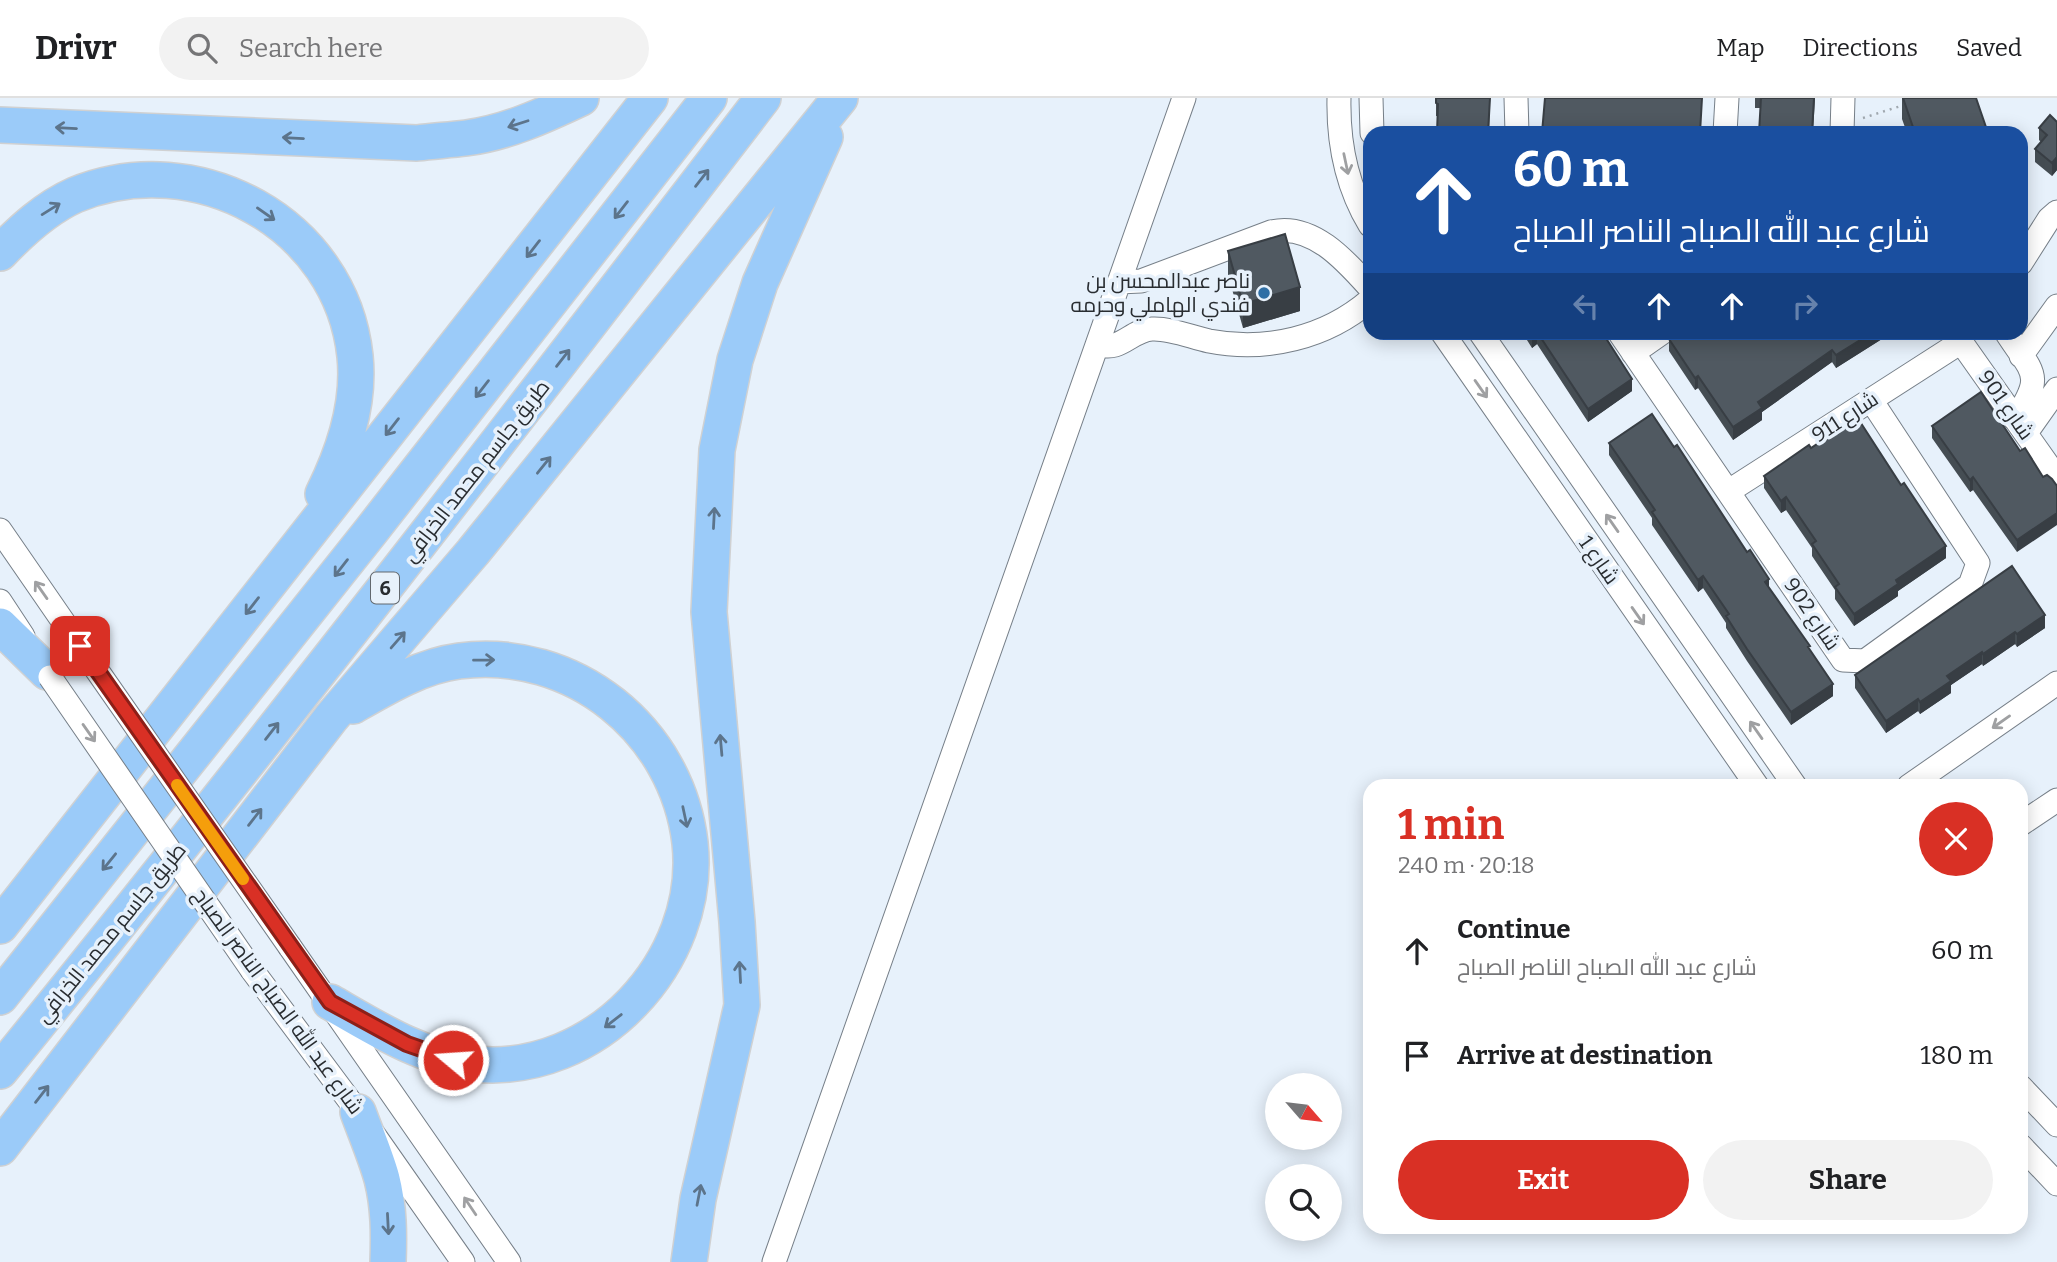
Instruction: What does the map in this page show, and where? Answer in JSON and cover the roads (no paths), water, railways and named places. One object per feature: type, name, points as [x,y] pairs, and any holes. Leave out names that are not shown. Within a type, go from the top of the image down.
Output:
[{"type":"highway","points":[[0,125],[417,143],[468,138],[505,129],[546,115],[581,98]]},
{"type":"highway","points":[[0,926],[71,839],[650,98]]},
{"type":"highway","name":"6","points":[[0,998],[371,531],[709,98]]},
{"type":"highway","name":"طريق جاسم محمد الخرافي","points":[[0,1071],[127,916],[413,553],[764,98]]},
{"type":"highway","points":[[2,1152],[331,718],[473,552],[841,98]]},
{"type":"highway","points":[[689,1262],[698,1199],[742,1005],[709,612],[717,450],[735,360],[760,284],[841,98]]},
{"type":"highway","points":[[0,253],[33,221],[55,206],[98,188],[143,179],[184,181],[221,190],[265,212],[301,243],[328,277],[338,299],[352,339],[356,375],[343,450],[293,554]]},
{"type":"highway","points":[[0,626],[48,675]]},
{"type":"highway","points":[[330,1002],[407,1044],[453,1060],[496,1065],[557,1053],[589,1038],[621,1016],[649,985],[667,955],[680,923],[686,903],[691,864],[682,803],[656,748],[620,709],[584,683],[561,673],[514,661],[491,659],[433,666],[331,718]]},
{"type":"highway","points":[[0,894],[71,839]]},
{"type":"highway","points":[[358,1112],[382,1177],[389,1237],[388,1262]]},
{"type":"street","points":[[774,1262],[1184,98]]},
{"type":"street","points":[[1339,98],[1338,121],[1346,168],[1363,214]]},
{"type":"street","points":[[1371,98],[1372,126]]},
{"type":"street","points":[[1516,98],[1517,126]]},
{"type":"street","points":[[1726,126],[1727,98]]},
{"type":"street","points":[[1842,126],[1843,98]]},
{"type":"street","points":[[2028,252],[2049,219],[2057,212]]},
{"type":"street","points":[[1119,282],[1141,281],[1271,232],[1286,230],[1301,233],[1324,245],[1363,281]]},
{"type":"street","points":[[1098,344],[1116,346],[1133,335],[1151,329],[1225,344],[1274,343],[1322,330],[1363,306]]},
{"type":"street","points":[[2021,356],[2057,306]]},
{"type":"street","name":"شارع 1","points":[[1447,340],[1752,779]]},
{"type":"street","name":"شارع 1","points":[[1486,340],[1790,779]]},
{"type":"street","name":"شارع 902","points":[[1624,340],[1843,660],[1865,662],[1970,585],[1978,563],[1871,400]]},
{"type":"street","points":[[1633,353],[1652,340]]},
{"type":"street","name":"شارع 911","points":[[1729,491],[1871,400],[1954,340]]},
{"type":"street","name":"شارع 901","points":[[1960,340],[2057,478]]},
{"type":"street","points":[[2011,340],[2021,356],[2045,377],[2034,386],[2021,426]]},
{"type":"street","points":[[2021,426],[2057,389]]},
{"type":"street","name":"شارع عبد الله الصباح الناصر الصباح","points":[[0,530],[509,1262]]},
{"type":"street","points":[[1593,552],[1606,549],[1615,552],[1641,583],[1671,608]]},
{"type":"street","name":"شارع عبد الله الصباح الناصر الصباح","points":[[0,601],[252,970],[358,1112],[463,1262]]},
{"type":"street","points":[[1919,779],[2057,683]]},
{"type":"street","points":[[2028,819],[2057,800]]},
{"type":"street","points":[[2028,1094],[2057,1125]]},
{"type":"street","points":[[2028,1153],[2057,1184]]},
{"type":"place","name":"ناصر عبدالمحسن بن فندي الهاملي وحرمه","points":[[1264,293]]}]
